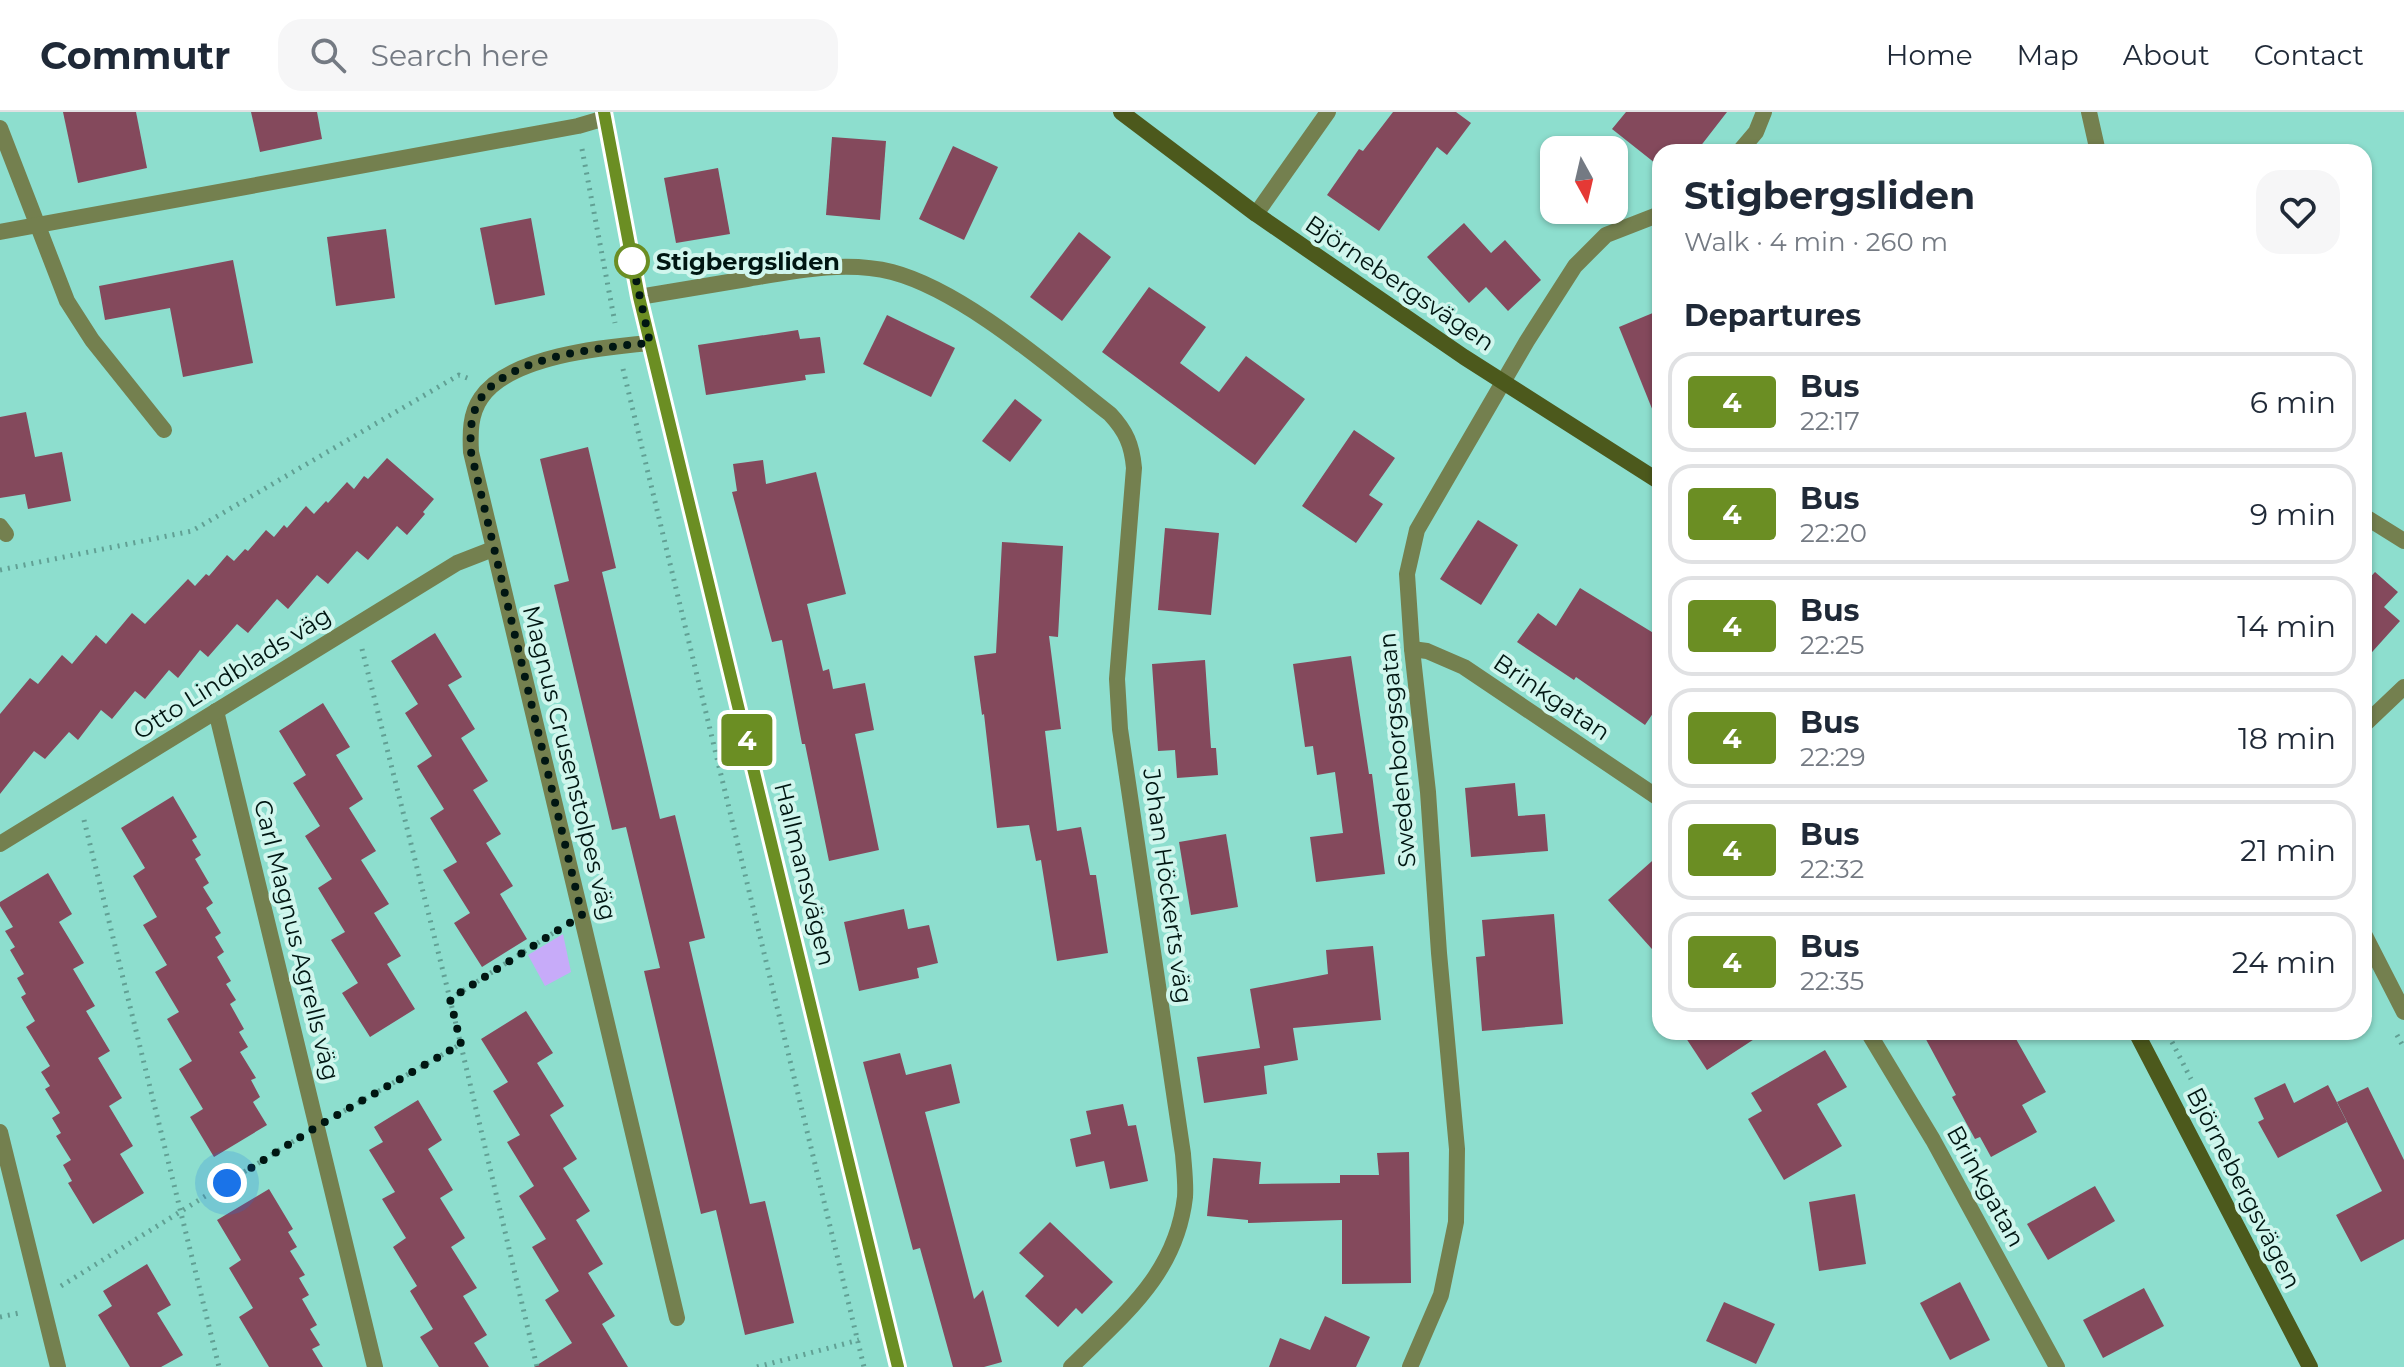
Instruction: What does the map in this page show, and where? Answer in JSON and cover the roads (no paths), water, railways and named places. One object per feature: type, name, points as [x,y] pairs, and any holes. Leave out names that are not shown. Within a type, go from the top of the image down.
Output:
[{"type":"street","name":"Björnebergsvägen","points":[[1121,112],[1256,214],[1504,383],[1652,477]]},
{"type":"street","points":[[1256,214],[1328,112]]},
{"type":"street","points":[[1746,144],[1756,132],[1764,112]]},
{"type":"street","points":[[2089,112],[2096,144]]},
{"type":"street","points":[[0,232],[578,126],[605,115]]},
{"type":"street","name":"Hallmansvägen","points":[[605,115],[639,297],[898,1367]]},
{"type":"street","points":[[0,128],[67,301],[92,340],[164,430]]},
{"type":"street","name":"Swedenborgsgatan","points":[[1410,1367],[1441,1295],[1456,1222],[1457,1149],[1407,574],[1417,530],[1527,341],[1575,266],[1606,235],[1652,217]]},
{"type":"street","name":"Johan Höckerts väg","points":[[639,297],[803,269],[838,267],[890,271],[927,284],[986,320],[1110,414],[1125,430],[1134,468],[1117,691],[1122,744],[1183,1154],[1185,1194],[1179,1233],[1159,1274],[1133,1305],[1071,1367]]},
{"type":"street","name":"Magnus Crusenstolpes väg","points":[[650,343],[619,346],[521,368],[489,387],[479,400],[470,424],[471,452],[493,549],[677,1318]]},
{"type":"street","points":[[2372,521],[2404,541]]},
{"type":"street","name":"Otto Lindblads väg","points":[[0,844],[457,563],[493,549]]},
{"type":"street","name":"Brinkgatan","points":[[1412,649],[1427,651],[1464,667],[1652,794]]},
{"type":"street","points":[[2372,717],[2404,687]]},
{"type":"street","name":"Carl Magnus Agrells väg","points":[[216,711],[375,1367]]},
{"type":"street","points":[[2372,950],[2404,1012]]},
{"type":"street","name":"Brinkgatan","points":[[1873,1040],[1933,1140],[2057,1367]]},
{"type":"street","name":"Björnebergsvägen","points":[[2140,1040],[2310,1367]]},
{"type":"street","points":[[0,1132],[58,1367]]},
{"type":"place","name":"Stigbergsliden","points":[[632,261]]}]
